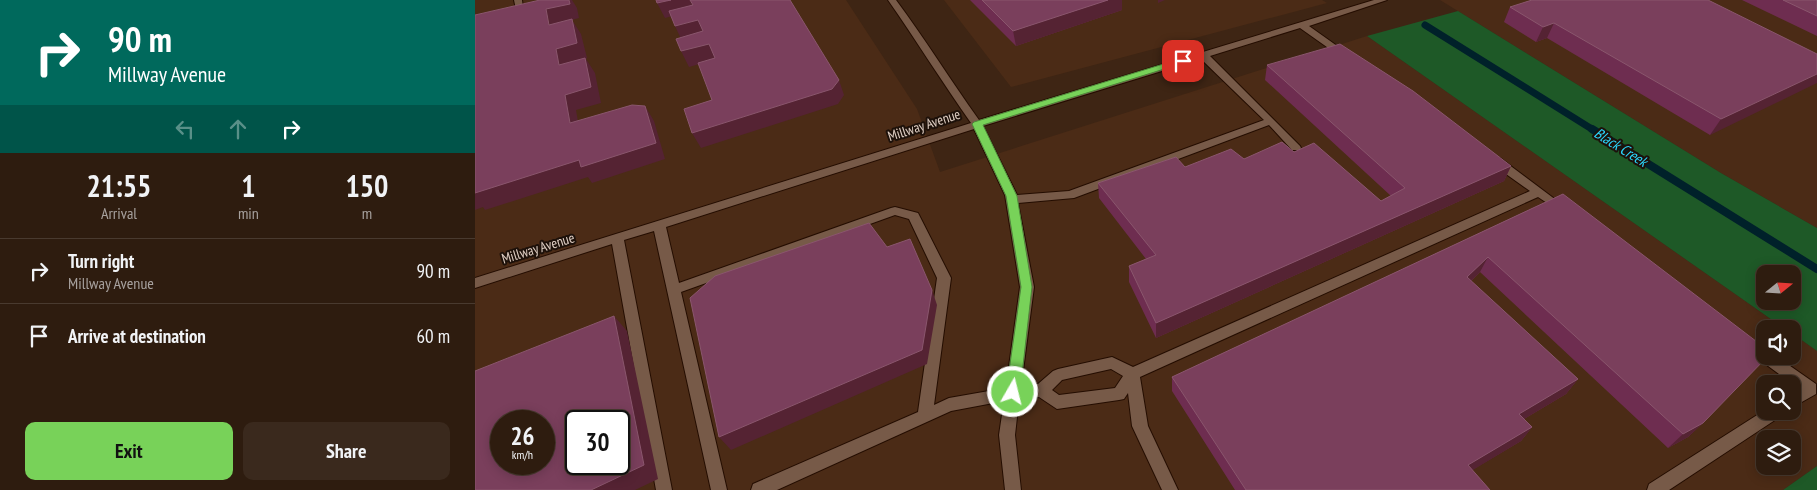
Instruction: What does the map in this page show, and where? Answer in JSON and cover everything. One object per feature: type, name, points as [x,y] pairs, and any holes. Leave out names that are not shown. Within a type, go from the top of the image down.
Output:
[{"type":"street","points":[[518,0],[521,14]]},
{"type":"street","points":[[892,0],[977,124],[1012,199],[1027,287],[1007,435],[1013,490]]},
{"type":"street","name":"Millway Avenue","points":[[475,283],[977,124],[1383,0]]},
{"type":"street","points":[[1302,24],[1354,62]]},
{"type":"street","points":[[1203,55],[1296,148]]},
{"type":"street","points":[[1012,199],[1070,195],[1271,121]]},
{"type":"street","points":[[1485,153],[1571,216]]},
{"type":"street","points":[[1041,390],[1057,402],[1119,394],[1132,374],[1539,192]]},
{"type":"street","points":[[673,290],[895,211],[914,216],[944,278],[925,416]]},
{"type":"street","points":[[659,225],[719,490]]},
{"type":"street","points":[[617,238],[664,490]]},
{"type":"street","points":[[759,490],[949,405],[1013,392],[1041,390],[1058,375],[1112,363],[1132,374]]},
{"type":"street","points":[[1777,365],[1791,375]]},
{"type":"street","points":[[1132,374],[1140,426],[1170,490]]},
{"type":"street","points":[[1801,382],[1811,389],[1801,396]]},
{"type":"street","points":[[1655,490],[1762,420]]},
{"type":"shaded area","points":[[475,0],[846,0],[917,109],[940,172],[1367,36],[1772,320],[1756,320],[1756,365],[1801,365],[1801,340],[1817,351],[1817,466],[1783,490],[475,490]]},
{"type":"shaded area","points":[[944,0],[1322,0],[1327,3],[1011,87]]},
{"type":"shaded area","points":[[1440,0],[1817,0],[1817,228],[1721,173]]},
{"type":"green space","points":[[1458,11],[1721,173],[1817,228],[1817,351],[1801,340],[1801,320],[1772,320],[1758,310],[1801,310],[1801,265],[1756,265],[1756,309],[1367,36]]},
{"type":"green space","points":[[1817,466],[1817,490],[1783,490]]},
{"type":"building","points":[[540,0],[569,0],[570,4],[546,9],[549,25],[572,19],[577,43],[556,49],[559,65],[585,58],[591,87],[565,95],[570,123],[632,105],[645,106],[656,143],[581,167],[579,160],[475,193],[475,15]]},
{"type":"building","points":[[656,0],[671,0],[657,3]]},
{"type":"building","points":[[690,0],[790,0],[839,80],[832,89],[692,133],[684,109],[712,100],[698,63],[715,58],[709,44],[681,51],[676,39],[703,31],[698,20],[675,26],[669,11],[693,5]]},
{"type":"building","points":[[982,0],[1108,0],[1013,31]]},
{"type":"building","points":[[1532,0],[1708,0],[1817,54],[1817,74],[1721,119],[1554,23],[1543,27],[1510,7]]},
{"type":"building","points":[[1783,0],[1817,0],[1817,16]]},
{"type":"building","points":[[1340,44],[1413,91],[1511,166],[1156,323],[1129,266],[1156,255],[1098,183],[1176,157],[1185,167],[1231,149],[1244,159],[1282,142],[1294,152],[1314,143],[1381,201],[1405,188],[1267,65]]},
{"type":"building","points":[[1563,194],[1756,341],[1756,365],[1759,365],[1703,423],[1683,434],[1488,257],[1467,277],[1578,379],[1519,414],[1532,427],[1468,465],[1490,490],[1246,490],[1172,377]]},
{"type":"building","points":[[869,223],[887,247],[910,239],[932,290],[922,350],[719,437],[690,298],[715,276]]},
{"type":"building","points":[[614,316],[644,465],[630,472],[630,410],[565,410],[565,475],[623,475],[591,490],[475,490],[475,371]]},
{"type":"waterway","name":"Black Creek","points":[[1425,25],[1595,131]]},
{"type":"waterway","name":"Black Creek","points":[[1592,129],[1817,269]]},
{"type":"route","points":[[1013,392],[1027,287],[1011,196],[977,124],[1183,61]]}]
